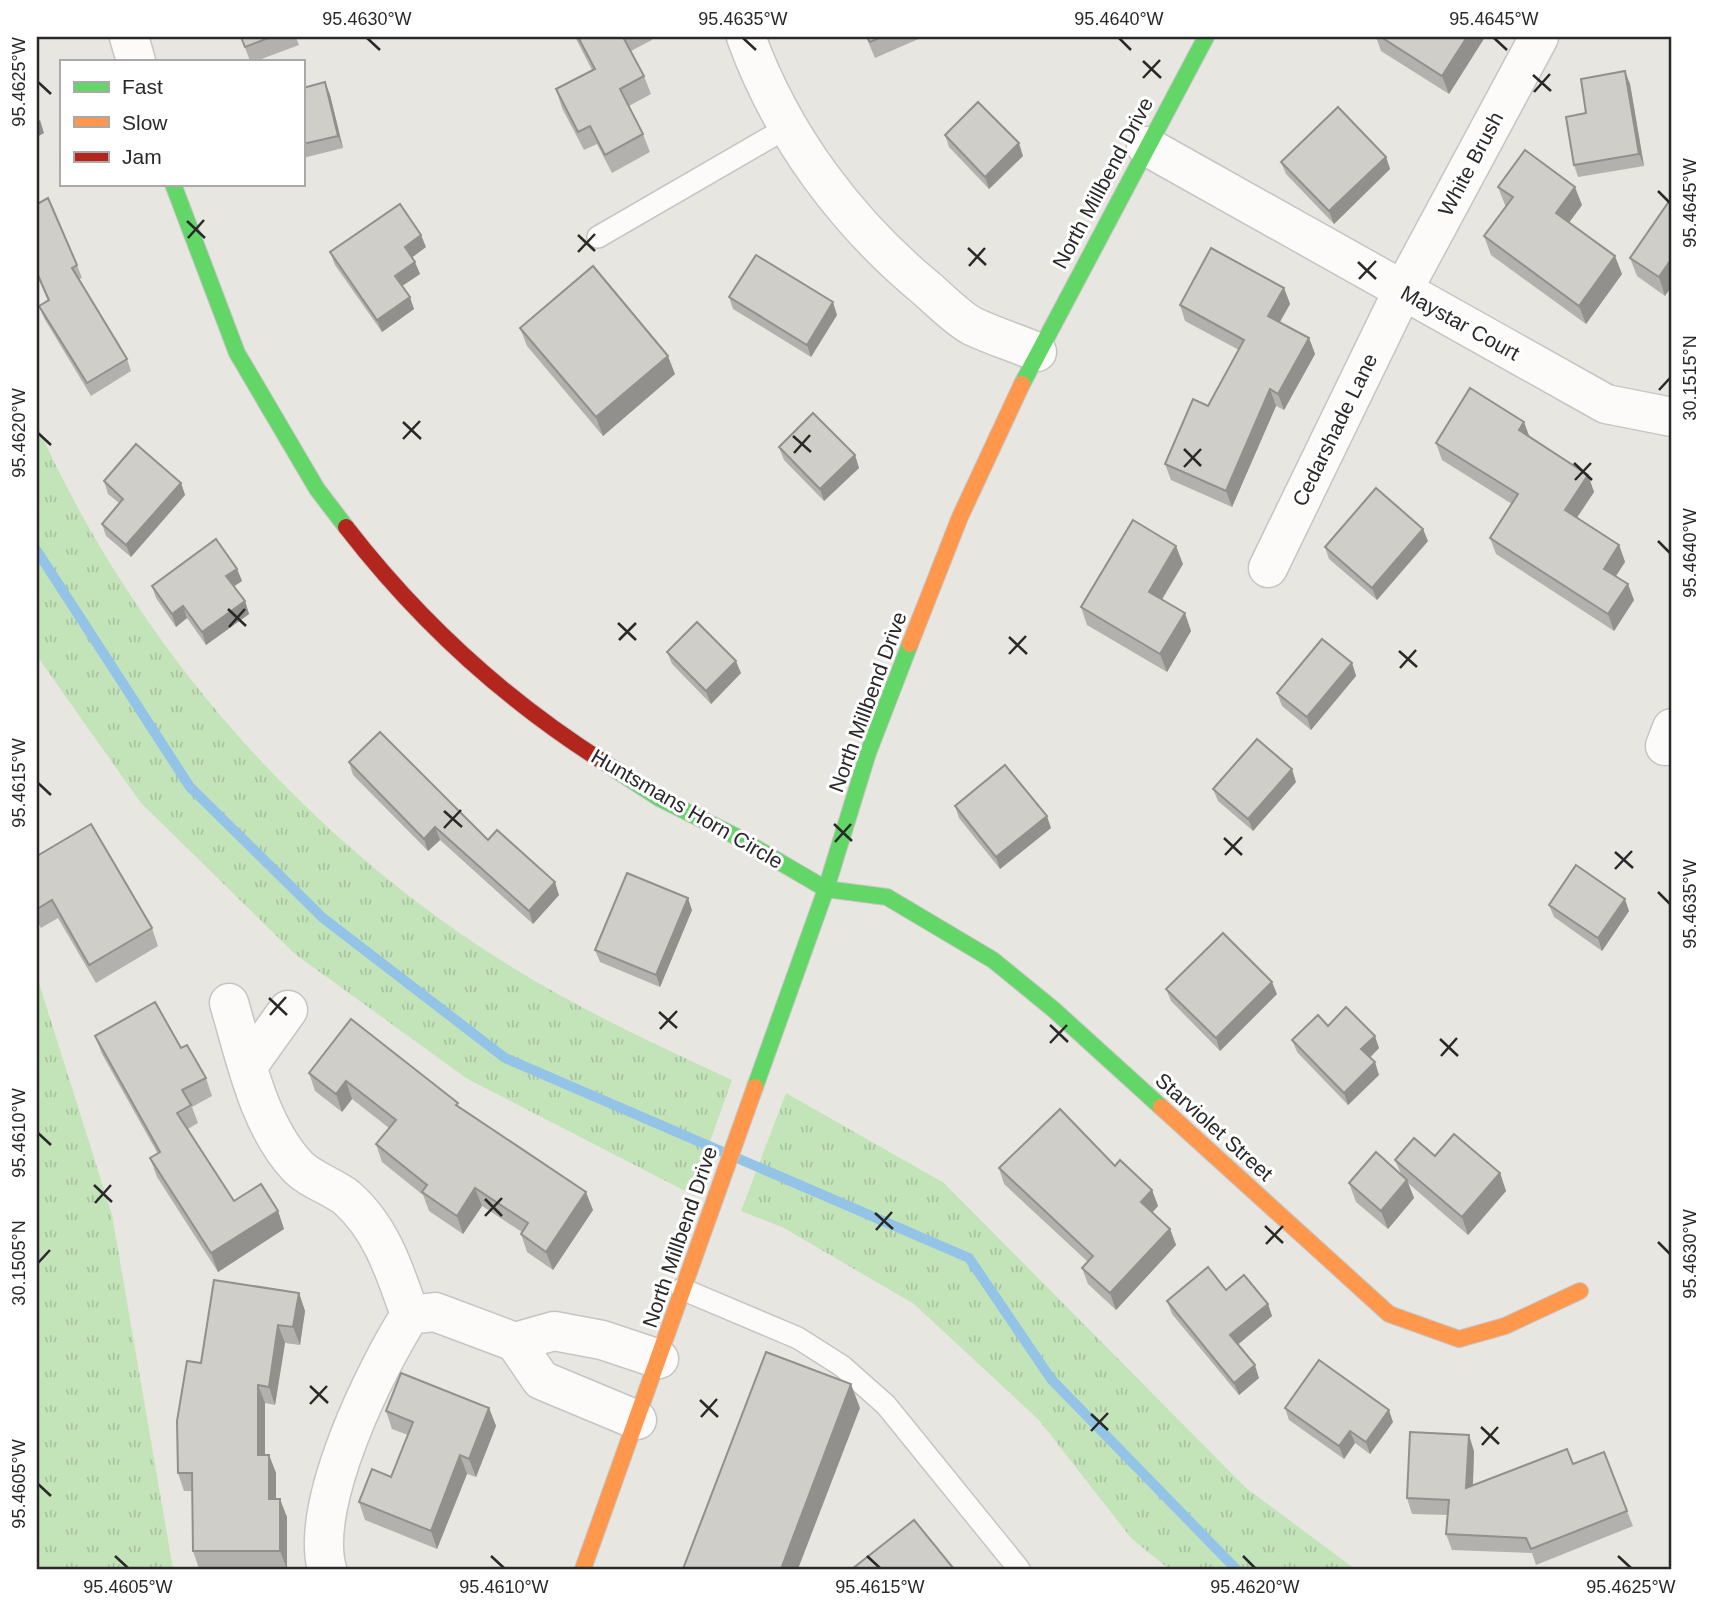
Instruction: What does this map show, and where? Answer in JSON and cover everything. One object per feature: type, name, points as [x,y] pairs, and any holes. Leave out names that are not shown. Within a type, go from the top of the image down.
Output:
[{"type":"street","points":[[129,37],[136,60]]},
{"type":"street","points":[[746,37],[759,75],[788,127],[837,200],[888,256],[970,325],[1037,352]]},
{"type":"street","name":"North Millbend Drive","points":[[583,1569],[826,889],[868,753],[960,517],[1037,352],[1206,37]]},
{"type":"street","name":"White Brush","points":[[1402,292],[1539,37]]},
{"type":"street","name":"Maystar Court","points":[[1146,146],[1402,292],[1606,404],[1672,417]]},
{"type":"street","name":"Huntsmans Horn Circle","points":[[174,186],[237,353],[317,489],[389,578],[442,635],[500,687],[579,747],[659,798],[737,837],[826,889]]},
{"type":"street","name":"Cedarshade Lane","points":[[1268,568],[1402,292]]},
{"type":"street","name":"Starviolet Street","points":[[826,889],[887,897],[993,960],[1053,1009],[1389,1314],[1459,1339],[1505,1326],[1580,1291]]},
{"type":"street","points":[[229,1003],[248,1066],[270,1124],[298,1166],[347,1198],[381,1237],[410,1315]]},
{"type":"street","points":[[248,1066],[288,1010]]},
{"type":"street","points":[[410,1315],[435,1312],[515,1342],[541,1381],[637,1420]]},
{"type":"street","points":[[327,1569],[326,1524],[335,1475],[388,1350],[410,1315]]},
{"type":"street","points":[[515,1342],[554,1331],[602,1340],[659,1359]]},
{"type":"lane","points":[[598,237],[788,127]]},
{"type":"lane","points":[[682,1289],[798,1338],[842,1366],[886,1405],[1019,1569]]},
{"type":"green space","points":[[37,425],[77,505],[122,583],[174,657],[230,727],[292,793],[358,854],[428,910],[502,961],[586,1009],[732,1080],[691,1194],[466,1078],[295,954],[141,803],[37,656]]},
{"type":"green space","points":[[37,977],[112,1215],[173,1569],[37,1569]]},
{"type":"green space","points":[[786,1093],[944,1183],[1246,1488],[1355,1569],[1169,1569],[1131,1538],[1039,1420],[914,1304],[784,1228],[741,1211]]},
{"type":"building","points":[[241,37],[271,37],[245,47]]},
{"type":"building","points":[[578,37],[623,37],[644,76],[620,89],[643,134],[605,155],[590,126],[578,132],[556,89],[595,69]]},
{"type":"building","points":[[867,37],[881,37],[870,42]]},
{"type":"building","points":[[1381,37],[1467,37],[1442,76]]},
{"type":"building","points":[[1625,71],[1639,154],[1574,165],[1566,117],[1586,113],[1581,79]]},
{"type":"building","points":[[325,82],[338,136],[304,144],[304,88]]},
{"type":"building","points":[[978,102],[1019,143],[985,177],[945,135]]},
{"type":"building","points":[[1338,107],[1386,157],[1329,211],[1281,162]]},
{"type":"building","points":[[1525,150],[1575,187],[1556,213],[1615,256],[1579,306],[1484,236],[1513,197],[1498,187]]},
{"type":"building","points":[[1672,197],[1672,258],[1659,277],[1630,258]]},
{"type":"building","points":[[48,198],[77,265],[72,268],[127,359],[87,383],[39,306],[49,300],[37,273],[37,204]]},
{"type":"building","points":[[400,204],[421,235],[405,247],[415,262],[395,276],[410,297],[377,320],[330,252]]},
{"type":"building","points":[[1211,248],[1284,288],[1268,316],[1309,338],[1278,394],[1270,389],[1226,491],[1165,464],[1193,399],[1208,406],[1244,340],[1180,305]]},
{"type":"building","points":[[756,255],[833,302],[807,345],[729,297]]},
{"type":"building","points":[[593,266],[668,356],[596,417],[520,328]]},
{"type":"building","points":[[1470,388],[1524,422],[1519,430],[1588,475],[1565,510],[1619,545],[1604,569],[1628,584],[1608,614],[1490,538],[1518,494],[1436,443]]},
{"type":"building","points":[[813,413],[855,455],[820,489],[779,447]]},
{"type":"building","points":[[136,444],[181,483],[126,545],[102,524],[123,499],[104,481]]},
{"type":"building","points":[[1376,488],[1423,529],[1372,588],[1325,547]]},
{"type":"building","points":[[1133,520],[1176,546],[1149,592],[1185,613],[1160,654],[1081,607]]},
{"type":"building","points":[[216,539],[237,569],[226,576],[245,601],[202,632],[183,606],[172,614],[152,586]]},
{"type":"building","points":[[697,622],[736,661],[706,691],[667,652]]},
{"type":"building","points":[[1322,639],[1352,663],[1307,717],[1277,693]]},
{"type":"building","points":[[380,732],[488,840],[497,830],[555,882],[529,911],[435,827],[424,839],[349,762]]},
{"type":"building","points":[[1257,739],[1292,769],[1248,819],[1213,789]]},
{"type":"building","points":[[1005,765],[1047,816],[996,857],[955,806]]},
{"type":"building","points":[[91,824],[152,928],[89,965],[52,900],[37,909],[37,856]]},
{"type":"building","points":[[1576,865],[1625,899],[1598,938],[1549,905]]},
{"type":"building","points":[[627,873],[688,898],[656,975],[595,950]]},
{"type":"building","points":[[1223,933],[1272,982],[1216,1038],[1166,989]]},
{"type":"building","points":[[155,1002],[181,1048],[187,1045],[206,1078],[182,1090],[191,1105],[177,1113],[234,1201],[261,1184],[278,1211],[211,1253],[150,1158],[160,1152],[95,1036]]},
{"type":"building","points":[[1346,1007],[1375,1036],[1361,1049],[1375,1062],[1344,1093],[1292,1040],[1318,1015],[1328,1026]]},
{"type":"building","points":[[351,1019],[458,1103],[456,1105],[586,1192],[546,1252],[521,1234],[528,1223],[475,1188],[457,1216],[422,1192],[427,1185],[376,1144],[396,1120],[346,1081],[336,1094],[309,1073]]},
{"type":"building","points":[[1060,1109],[1115,1166],[1120,1160],[1152,1190],[1141,1202],[1170,1229],[1110,1293],[1082,1268],[1093,1256],[999,1168]]},
{"type":"building","points":[[1454,1134],[1500,1173],[1462,1217],[1395,1160],[1414,1138],[1435,1156]]},
{"type":"building","points":[[1376,1152],[1407,1180],[1381,1211],[1349,1183]]},
{"type":"building","points":[[1208,1267],[1226,1290],[1244,1275],[1268,1304],[1230,1335],[1255,1365],[1234,1383],[1167,1301]]},
{"type":"building","points":[[214,1280],[299,1293],[293,1327],[278,1325],[269,1387],[258,1385],[258,1455],[269,1455],[269,1499],[280,1499],[280,1551],[193,1551],[192,1473],[178,1473],[177,1421],[187,1361],[201,1363]]},
{"type":"building","points":[[766,1352],[851,1384],[781,1569],[683,1569]]},
{"type":"building","points":[[1319,1360],[1389,1410],[1366,1442],[1350,1431],[1339,1446],[1285,1408]]},
{"type":"building","points":[[401,1373],[489,1408],[469,1459],[460,1455],[431,1531],[359,1502],[372,1469],[391,1477],[413,1422],[386,1411]]},
{"type":"building","points":[[1410,1432],[1469,1435],[1466,1488],[1567,1449],[1573,1464],[1604,1452],[1627,1511],[1531,1549],[1526,1538],[1446,1534],[1449,1500],[1407,1498]]},
{"type":"building","points":[[914,1520],[954,1569],[852,1569]]},
{"type":"waterway","points":[[37,551],[190,787],[323,918],[505,1058],[969,1258],[1051,1379],[1236,1569]]},
{"type":"traffic: fast","points":[[1022,384],[1206,37]]},
{"type":"traffic: fast","points":[[174,186],[237,353],[317,489],[346,527]]},
{"type":"traffic: fast","points":[[755,1087],[826,889],[868,753],[910,644]]},
{"type":"traffic: fast","points":[[605,763],[659,798],[737,837],[826,889],[887,897],[993,960],[1053,1009],[1161,1107]]},
{"type":"traffic: slow","points":[[910,644],[960,517],[1022,384]]},
{"type":"traffic: slow","points":[[583,1569],[755,1087]]},
{"type":"traffic: slow","points":[[1161,1107],[1389,1314],[1459,1339],[1505,1326],[1580,1291]]},
{"type":"traffic: jam","points":[[346,527],[403,594],[465,656],[532,713],[605,763]]}]
